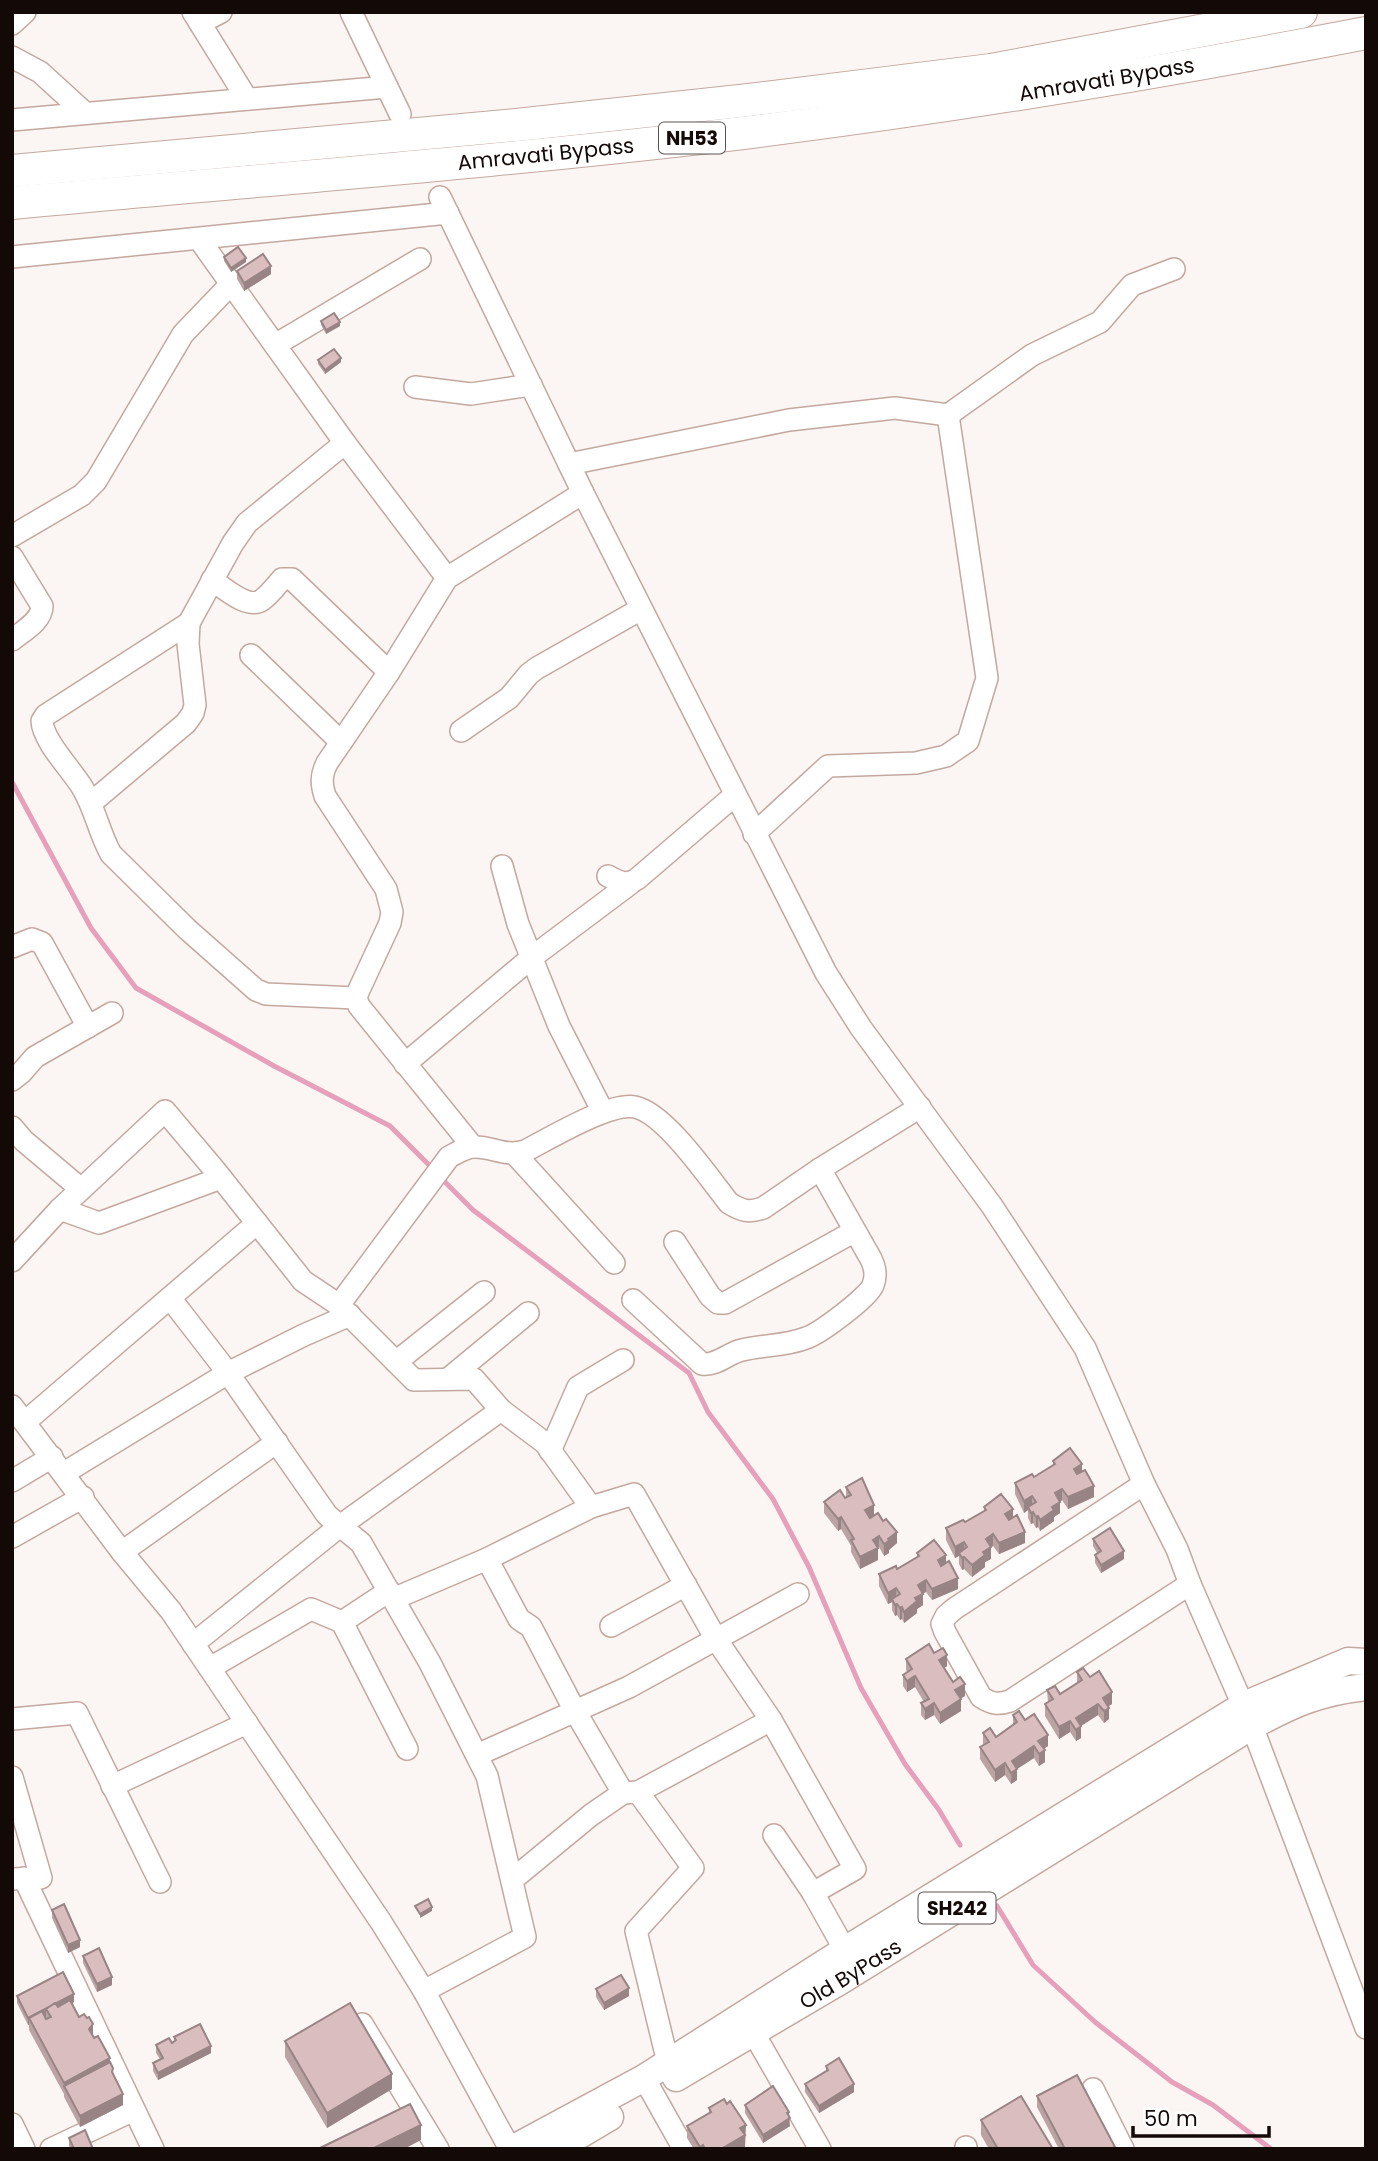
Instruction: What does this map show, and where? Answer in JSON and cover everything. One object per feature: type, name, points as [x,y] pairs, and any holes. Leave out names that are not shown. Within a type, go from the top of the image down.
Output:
[{"type":"highway","name":"Amravati Bypass","points":[[12,171],[516,125],[793,95],[991,70],[1301,12]]},
{"type":"highway","name":"Amravati Bypass","points":[[12,203],[742,133],[990,100],[1217,62],[1366,33]]},
{"type":"main road","name":"Old ByPass","points":[[556,2149],[659,2078],[753,2032],[842,1980],[1248,1715],[1348,1661],[1366,1662]]},
{"type":"main road","name":"Old ByPass","points":[[1248,1715],[1338,1690],[1366,1687]]},
{"type":"main road","points":[[511,2149],[617,2095],[659,2078],[845,1950],[1248,1715]]},
{"type":"street","points":[[12,24],[25,12]]},
{"type":"street","points":[[221,12],[197,18],[247,99]]},
{"type":"street","points":[[351,12],[400,114]]},
{"type":"street","points":[[12,57],[40,72],[85,113]]},
{"type":"street","points":[[12,120],[387,88]]},
{"type":"street","points":[[12,257],[199,239],[444,205],[583,493],[825,973],[861,1028],[992,1206],[1085,1348],[1144,1484],[1177,1549],[1248,1715],[1366,2028]]},
{"type":"street","points":[[199,239],[345,443],[447,578]]},
{"type":"street","points":[[275,345],[420,259]]},
{"type":"street","points":[[569,464],[789,420],[895,408],[948,415],[1032,355],[1100,322],[1132,285],[1174,269]]},
{"type":"street","points":[[12,536],[82,495],[96,481],[183,334],[231,284]]},
{"type":"street","points":[[415,387],[471,394],[531,385]]},
{"type":"street","points":[[754,834],[828,766],[916,763],[946,756],[968,741],[987,678],[948,415]]},
{"type":"street","points":[[91,803],[186,723],[193,713],[195,705],[188,643],[189,623],[240,531],[345,443]]},
{"type":"street","points":[[356,998],[390,923],[391,912],[381,880],[325,796],[321,784],[322,774],[447,578],[583,493]]},
{"type":"street","points":[[12,557],[42,606],[42,612],[39,618],[12,640]]},
{"type":"street","points":[[212,580],[246,601],[255,603],[261,601],[282,579],[292,579],[389,672]]},
{"type":"street","points":[[461,730],[509,698],[537,668],[641,609]]},
{"type":"street","points":[[189,623],[47,715],[43,720],[45,734],[91,803],[111,854],[187,929],[256,990],[266,993],[356,998]]},
{"type":"street","points":[[251,656],[341,742]]},
{"type":"street","points":[[405,1063],[531,958],[631,883],[735,795]]},
{"type":"street","points":[[502,866],[518,924],[531,958],[559,1026],[603,1112]]},
{"type":"street","points":[[608,876],[623,884],[631,883]]},
{"type":"street","points":[[12,947],[32,939],[42,943],[88,1027]]},
{"type":"street","points":[[356,998],[364,1014],[473,1147]]},
{"type":"street","points":[[12,1080],[34,1057],[112,1013]]},
{"type":"street","points":[[12,1481],[58,1465],[304,1335],[344,1310],[431,1181],[449,1157],[461,1150],[473,1147],[515,1154],[603,1112],[621,1107],[635,1107],[654,1117],[673,1134],[729,1203],[742,1211],[753,1212],[920,1107]]},
{"type":"street","points":[[12,1261],[60,1209],[165,1111],[303,1281],[344,1310],[414,1380],[474,1379],[501,1410],[545,1443],[591,1507]]},
{"type":"street","points":[[12,1127],[23,1142],[81,1189]]},
{"type":"street","points":[[515,1154],[614,1263]]},
{"type":"street","points":[[633,1300],[702,1364],[714,1364],[741,1350],[804,1339],[833,1321],[873,1287],[875,1268],[820,1169]]},
{"type":"street","points":[[60,1209],[99,1223],[221,1178]]},
{"type":"street","points":[[257,1223],[170,1298],[19,1414],[122,1552],[171,1611],[381,1922],[424,1991],[511,2149]]},
{"type":"street","points":[[675,1242],[710,1296],[718,1303],[725,1303],[855,1230]]},
{"type":"street","points":[[396,1362],[484,1292]]},
{"type":"street","points":[[170,1298],[228,1373],[327,1515],[361,1543],[430,1662],[487,1776],[525,1937],[424,1991]]},
{"type":"street","points":[[448,1379],[528,1313]]},
{"type":"street","points":[[550,1451],[578,1387],[623,1360]]},
{"type":"street","points":[[193,1644],[340,1526],[501,1410]]},
{"type":"street","points":[[122,1552],[277,1442]]},
{"type":"street","points":[[1144,1484],[954,1609],[942,1624],[945,1632],[981,1697],[990,1703],[1000,1704],[1010,1701],[1190,1584]]},
{"type":"street","points":[[342,1622],[391,1595],[486,1559],[591,1507],[635,1494],[716,1639],[771,1720],[855,1869],[813,1893]]},
{"type":"street","points":[[12,1537],[83,1497]]},
{"type":"street","points":[[486,1559],[519,1619],[531,1627],[575,1711],[631,1792],[693,1868],[636,1931],[659,2078],[684,2149]]},
{"type":"street","points":[[611,1626],[686,1585]]},
{"type":"street","points":[[477,1755],[629,1686],[798,1594]]},
{"type":"street","points":[[209,1668],[311,1609],[342,1622],[407,1749]]},
{"type":"street","points":[[12,1719],[76,1713],[160,1882]]},
{"type":"street","points":[[512,1880],[591,1815],[771,1720]]},
{"type":"street","points":[[112,1786],[247,1723]]},
{"type":"street","points":[[12,1777],[41,1878],[20,1889],[153,2149]]},
{"type":"street","points":[[774,1835],[813,1893],[845,1950]]},
{"type":"street","points":[[362,2024],[438,2149]]},
{"type":"street","points":[[753,2032],[820,2149]]},
{"type":"street","points":[[1093,2089],[1123,2149]]},
{"type":"street","points":[[51,2149],[134,2110]]},
{"type":"street","points":[[12,2124],[24,2149]]},
{"type":"building","points":[[238,247],[246,258],[231,268],[224,257]]},
{"type":"building","points":[[263,254],[271,266],[244,283],[237,271]]},
{"type":"building","points":[[334,313],[340,322],[326,330],[321,321]]},
{"type":"building","points":[[334,349],[341,358],[325,370],[318,360]]},
{"type":"building","points":[[1070,1448],[1082,1464],[1074,1469],[1077,1474],[1085,1470],[1094,1486],[1068,1497],[1062,1489],[1055,1493],[1060,1502],[1040,1520],[1028,1507],[1036,1502],[1032,1496],[1024,1501],[1015,1483],[1032,1474],[1034,1477],[1055,1464],[1053,1461]]},
{"type":"building","points":[[862,1478],[874,1505],[865,1510],[870,1518],[878,1513],[883,1521],[886,1519],[897,1532],[884,1544],[879,1536],[873,1540],[878,1548],[860,1557],[851,1540],[854,1539],[841,1517],[838,1519],[824,1502],[840,1490],[845,1498],[851,1495],[846,1487]]},
{"type":"building","points":[[1001,1494],[1013,1509],[1005,1514],[1009,1520],[1017,1515],[1025,1532],[999,1543],[993,1534],[986,1539],[991,1547],[972,1565],[959,1553],[967,1547],[964,1542],[955,1547],[946,1528],[963,1520],[965,1522],[986,1510],[984,1507]]},
{"type":"building","points":[[1110,1528],[1124,1551],[1101,1565],[1095,1555],[1101,1551],[1093,1539]]},
{"type":"building","points":[[934,1540],[946,1555],[938,1560],[941,1566],[949,1561],[958,1578],[932,1589],[926,1580],[918,1585],[923,1594],[915,1598],[917,1601],[904,1612],[892,1599],[900,1594],[896,1588],[888,1593],[879,1574],[896,1566],[897,1569],[919,1556],[917,1553]]},
{"type":"building","points":[[929,1644],[934,1653],[943,1648],[947,1655],[939,1660],[953,1682],[960,1677],[965,1684],[955,1690],[961,1699],[940,1713],[934,1703],[925,1709],[921,1703],[929,1699],[915,1676],[907,1681],[903,1675],[912,1669],[906,1659]]},
{"type":"building","points":[[1083,1668],[1090,1677],[1099,1671],[1112,1692],[1103,1698],[1109,1708],[1104,1711],[1098,1704],[1076,1718],[1081,1726],[1076,1730],[1070,1721],[1059,1727],[1045,1704],[1053,1699],[1047,1690],[1055,1686],[1060,1694],[1082,1680],[1077,1672]]},
{"type":"building","points":[[1019,1711],[1025,1720],[1034,1714],[1048,1735],[1038,1741],[1045,1750],[1039,1754],[1034,1746],[1012,1761],[1017,1769],[1011,1773],[1005,1763],[995,1770],[980,1747],[989,1742],[983,1733],[990,1728],[996,1737],[1017,1722],[1013,1715]]},
{"type":"building","points":[[428,1899],[432,1907],[420,1914],[415,1906]]},
{"type":"building","points":[[64,1904],[80,1940],[68,1945],[52,1910]]},
{"type":"building","points":[[99,1948],[112,1977],[97,1984],[83,1956]]},
{"type":"building","points":[[63,1972],[74,1994],[28,2018],[17,1996]]},
{"type":"building","points":[[621,1975],[629,1988],[604,2003],[596,1989]]},
{"type":"building","points":[[70,2000],[79,2017],[84,2014],[89,2017],[93,2024],[89,2029],[94,2038],[98,2036],[110,2058],[64,2083],[29,2018],[42,2011],[46,2019],[51,2017],[46,2009],[55,2003],[58,2007]]},
{"type":"building","points":[[350,2003],[392,2074],[327,2113],[285,2041]]},
{"type":"building","points":[[200,2024],[211,2046],[158,2073],[153,2063],[163,2058],[156,2045],[169,2038],[172,2043],[176,2040],[174,2037]]},
{"type":"building","points":[[839,2058],[854,2084],[819,2106],[805,2084],[828,2070],[826,2066]]},
{"type":"building","points":[[110,2062],[123,2094],[80,2116],[64,2086]]},
{"type":"building","points":[[1077,2075],[1115,2147],[1111,2149],[1065,2149],[1037,2096]]},
{"type":"building","points":[[773,2086],[790,2118],[763,2135],[745,2105]]},
{"type":"building","points":[[1021,2096],[1053,2149],[998,2149],[981,2120]]},
{"type":"building","points":[[724,2099],[727,2104],[730,2101],[746,2125],[740,2128],[745,2135],[721,2149],[705,2149],[703,2145],[700,2147],[687,2126],[711,2112],[709,2108]]},
{"type":"building","points":[[410,2104],[421,2125],[372,2149],[318,2149]]},
{"type":"building","points":[[85,2130],[93,2149],[74,2149],[69,2138]]},
{"type":"waterway","points":[[12,782],[91,928],[136,988],[274,1066],[390,1126],[434,1170]]},
{"type":"waterway","points":[[440,1177],[473,1210],[689,1373],[708,1412],[773,1499],[809,1567],[861,1688],[905,1764],[939,1810],[960,1845]]},
{"type":"waterway","points":[[997,1906],[1033,1965],[1095,2022],[1172,2082],[1213,2105],[1271,2149]]}]
